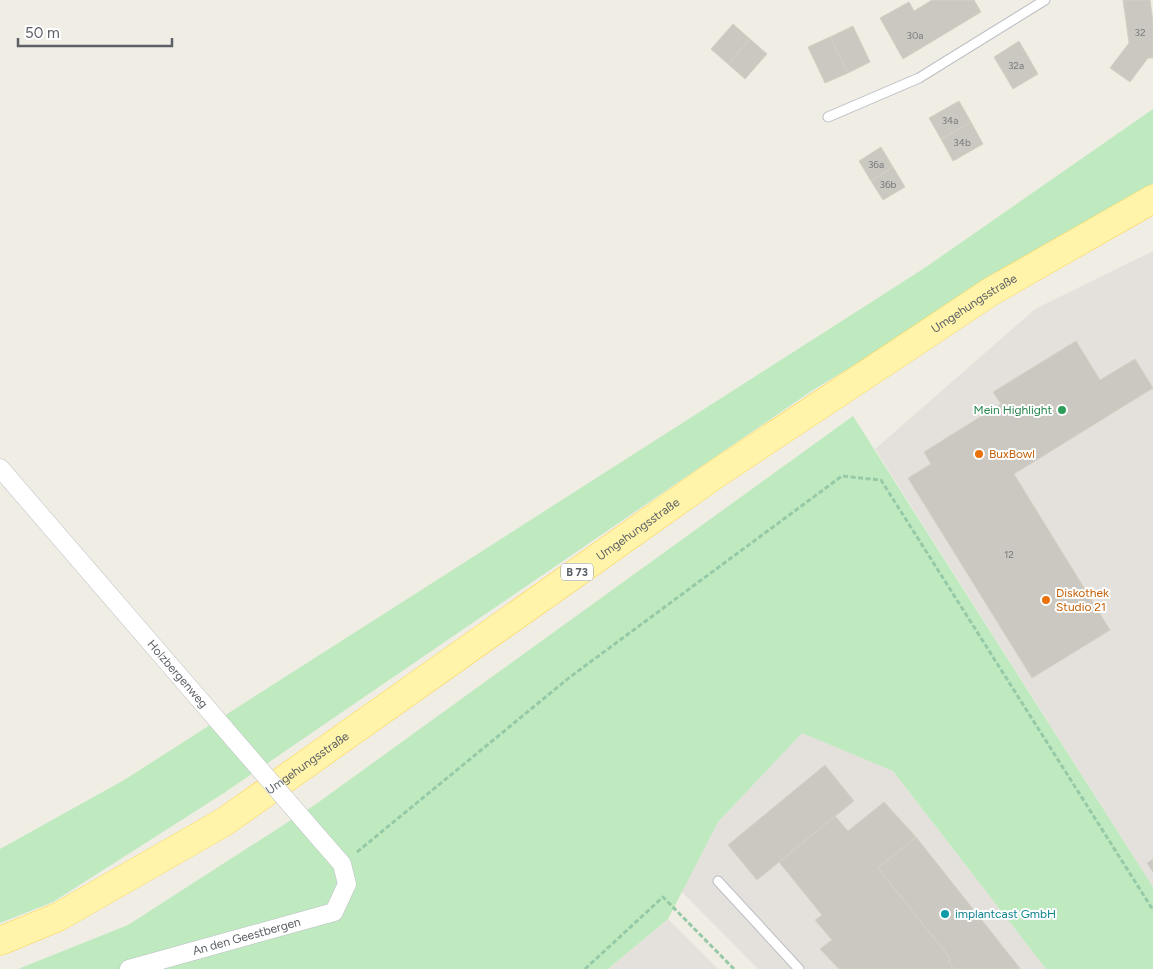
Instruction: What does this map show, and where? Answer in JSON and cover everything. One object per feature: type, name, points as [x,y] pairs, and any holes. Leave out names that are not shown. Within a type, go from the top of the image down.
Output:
[{"type":"main road","name":"Umgehungsstraße","points":[[0,940],[58,917],[224,822],[716,474],[990,292],[1153,199]]},
{"type":"street","name":"Holzbergenweg","points":[[0,468],[342,864],[347,884]]},
{"type":"street","name":"An den Geestbergen","points":[[129,969],[334,912],[347,884]]},
{"type":"lane","points":[[828,117],[919,78],[1045,0]]},
{"type":"lane","points":[[718,881],[799,969]]},
{"type":"path","points":[[342,864],[570,677],[842,476],[881,480],[1153,910]]},
{"type":"path","points":[[585,969],[663,897],[734,969]]},
{"type":"shaded area","points":[[1153,251],[1153,887],[875,449],[1035,309]]},
{"type":"shaded area","points":[[802,732],[893,771],[1046,969],[758,969],[681,891],[718,822]]},
{"type":"shaded area","points":[[668,919],[718,969],[608,969]]},
{"type":"green space","points":[[1153,109],[1153,183],[813,390],[224,793],[53,902],[0,923],[0,849],[124,780],[923,269]]},
{"type":"green space","points":[[853,416],[1153,887],[1153,969],[1046,969],[893,771],[802,733],[718,822],[668,919],[608,969],[18,969],[128,925],[316,804]]},
{"type":"building","points":[[932,0],[974,0],[981,12],[903,59],[880,18],[909,2],[914,11]]},
{"type":"building","points":[[1123,0],[1150,0],[1153,22],[1153,58],[1148,58],[1130,82],[1110,68],[1129,43]]},
{"type":"building","points":[[733,24],[750,39],[728,64],[711,49]]},
{"type":"building","points":[[853,26],[870,62],[848,73],[830,37]]},
{"type":"building","points":[[830,37],[848,73],[825,83],[808,47]]},
{"type":"building","points":[[750,39],[767,54],[745,79],[728,64]]},
{"type":"building","points":[[1019,41],[1038,74],[1013,89],[994,57]]},
{"type":"building","points":[[959,101],[971,122],[941,139],[929,118]]},
{"type":"building","points":[[971,122],[983,144],[953,161],[941,139]]},
{"type":"building","points":[[881,147],[893,167],[871,181],[859,161]]},
{"type":"building","points":[[893,167],[905,187],[883,200],[871,181]]},
{"type":"building","points":[[1076,341],[1100,380],[1135,359],[1153,388],[1014,474],[1110,630],[1032,678],[908,478],[931,464],[924,452],[1001,404],[993,392]]},
{"type":"building","points":[[825,765],[854,801],[757,880],[728,845]]},
{"type":"building","points":[[884,802],[916,837],[878,868],[951,959],[948,961],[954,969],[839,969],[820,949],[832,940],[815,920],[822,915],[779,862],[835,816],[848,831]]},
{"type":"building","name":"implantcast GmbH","points":[[916,837],[1020,969],[954,969],[948,961],[951,959],[878,868]]},
{"type":"building","points":[[1153,859],[1153,872],[1147,863]]},
{"type":"place","name":"Mein Highlight","points":[[1062,410]]},
{"type":"place","name":"BuxBowl","points":[[979,454]]},
{"type":"place","name":"Diskothek Studio 21","points":[[1046,600]]},
{"type":"place","name":"implantcast GmbH","points":[[945,914]]}]
